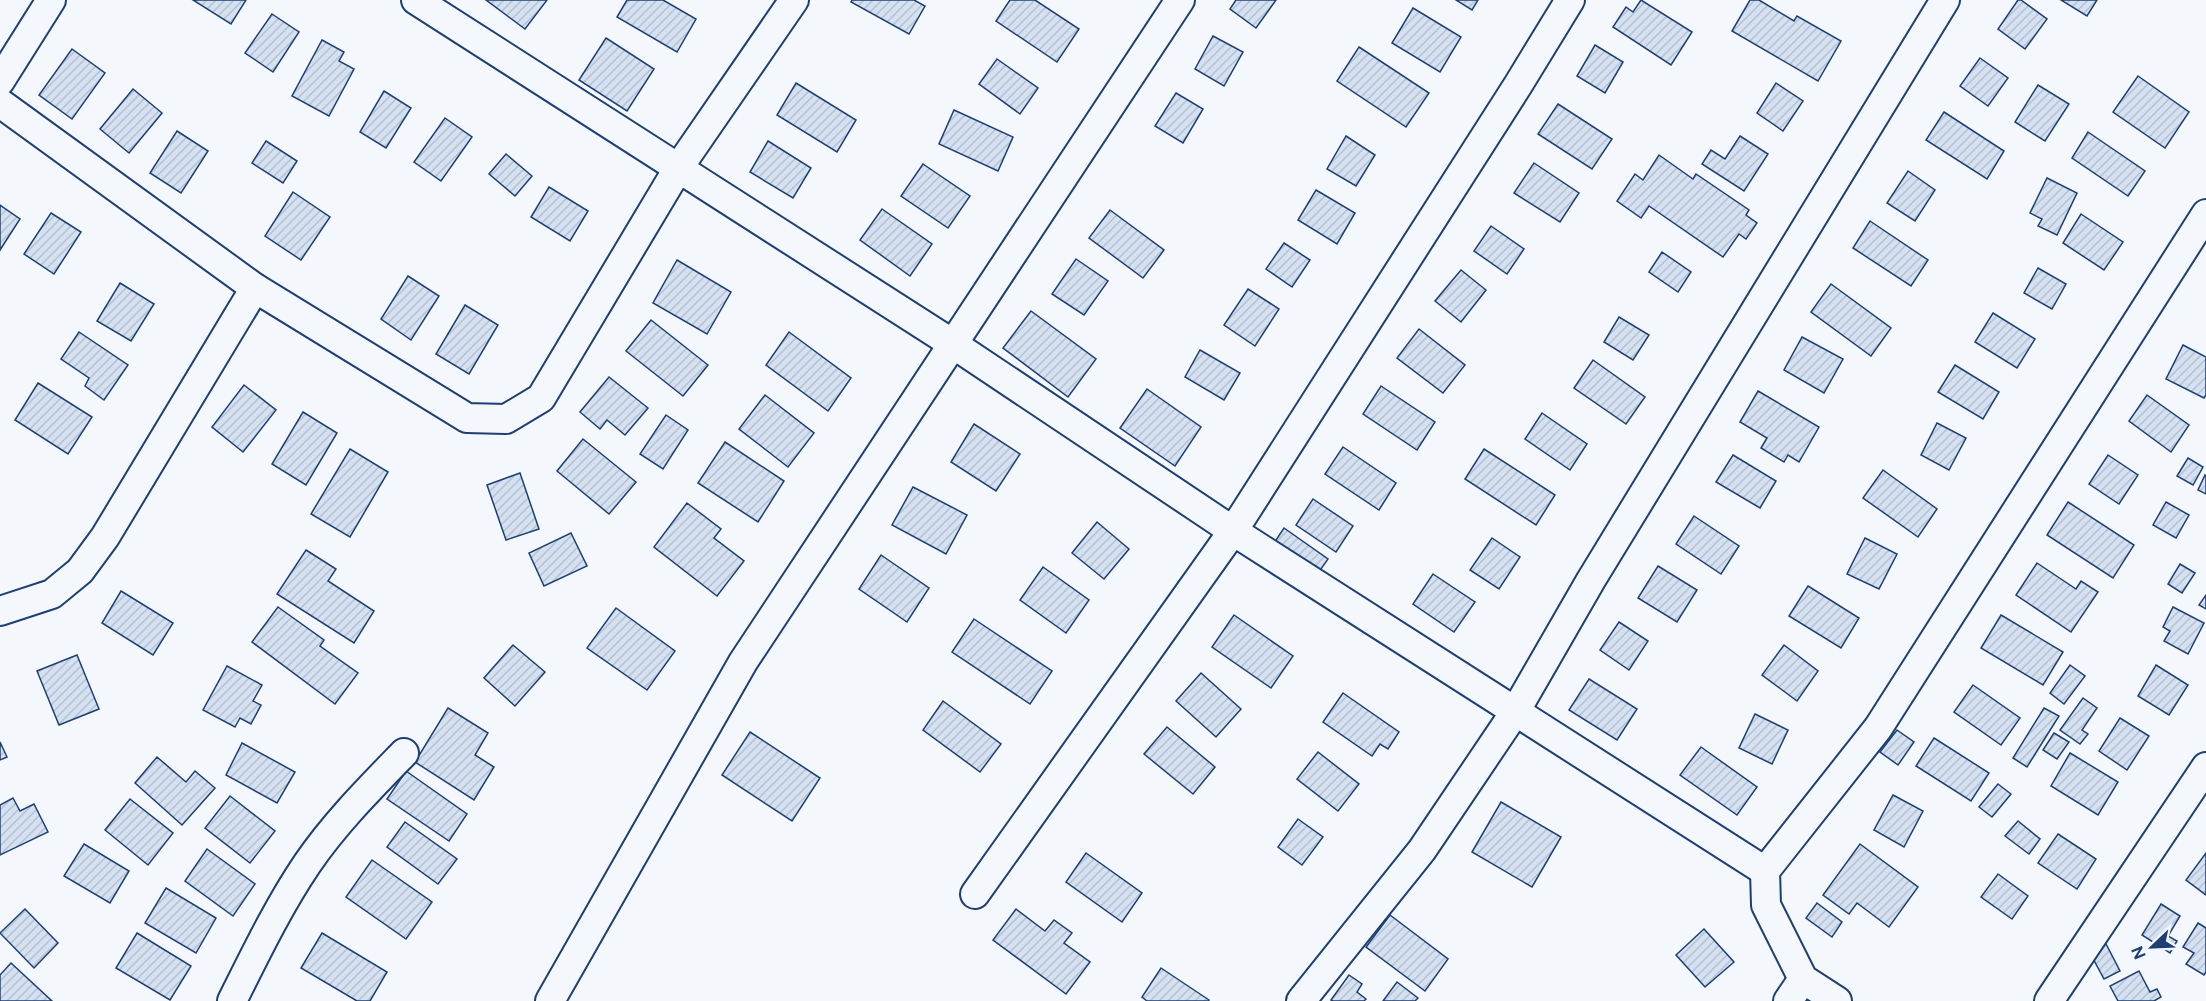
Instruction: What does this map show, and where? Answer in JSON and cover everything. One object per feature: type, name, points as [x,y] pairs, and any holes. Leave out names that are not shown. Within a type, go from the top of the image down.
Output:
[{"type":"street","points":[[0,81],[51,0]]},
{"type":"street","points":[[416,0],[953,344],[1233,531],[1765,871]]},
{"type":"street","points":[[0,103],[255,288],[467,418],[506,419],[541,398],[679,167],[794,0]]},
{"type":"street","points":[[550,1001],[743,662],[1179,0]]},
{"type":"street","points":[[975,894],[1233,531],[1506,105],[1570,0]]},
{"type":"street","points":[[1301,1001],[1422,850],[1515,712],[1597,570],[1945,0]]},
{"type":"street","points":[[1837,1001],[1796,990],[1766,905],[1765,871],[1878,728],[2206,214]]},
{"type":"street","points":[[0,611],[52,594],[80,571],[105,537],[255,288]]},
{"type":"street","points":[[232,1001],[269,929],[307,864],[356,802],[404,753]]},
{"type":"street","points":[[2049,1001],[2206,767]]},
{"type":"building","points":[[193,0],[246,0],[231,24]]},
{"type":"building","points":[[486,0],[547,0],[525,29]]},
{"type":"building","points":[[627,0],[663,0],[696,19],[677,52],[617,17]]},
{"type":"building","points":[[852,0],[914,0],[925,6],[909,34],[851,2]]},
{"type":"building","points":[[1010,0],[1035,0],[1079,29],[1057,62],[996,21]]},
{"type":"building","points":[[1236,0],[1276,0],[1256,28],[1230,9]]},
{"type":"building","points":[[1456,0],[1478,0],[1472,10]]},
{"type":"building","points":[[1641,0],[1692,32],[1671,65],[1613,27],[1626,7],[1633,12]]},
{"type":"building","points":[[1750,0],[1759,0],[1794,21],[1797,16],[1841,41],[1818,81],[1732,31]]},
{"type":"building","points":[[2018,0],[2047,19],[2025,49],[1998,29]]},
{"type":"building","points":[[2061,0],[2097,0],[2087,16]]},
{"type":"building","points":[[1413,8],[1461,37],[1440,72],[1392,43]]},
{"type":"building","points":[[272,14],[299,32],[273,72],[245,53]]},
{"type":"building","points":[[1213,36],[1243,52],[1224,86],[1195,69]]},
{"type":"building","points":[[606,38],[654,69],[627,111],[579,80]]},
{"type":"building","points":[[322,40],[344,52],[339,61],[354,69],[329,116],[292,96]]},
{"type":"building","points":[[1595,45],[1623,62],[1605,93],[1577,76]]},
{"type":"building","points":[[1359,47],[1429,93],[1406,127],[1337,81]]},
{"type":"building","points":[[72,49],[105,73],[72,119],[39,95]]},
{"type":"building","points":[[1980,58],[2008,78],[1988,106],[1960,86]]},
{"type":"building","points":[[997,59],[1038,88],[1020,114],[979,84]]},
{"type":"building","points":[[2138,76],[2189,112],[2165,148],[2113,112]]},
{"type":"building","points":[[796,83],[856,120],[837,152],[777,115]]},
{"type":"building","points":[[1776,83],[1803,101],[1783,131],[1757,113]]},
{"type":"building","points":[[2038,85],[2069,104],[2045,141],[2015,122]]},
{"type":"building","points":[[133,89],[162,113],[129,153],[100,129]]},
{"type":"building","points":[[384,91],[411,108],[386,148],[360,132]]},
{"type":"building","points":[[1176,93],[1203,109],[1183,143],[1155,126]]},
{"type":"building","points":[[1558,104],[1612,139],[1592,169],[1538,134]]},
{"type":"building","points":[[954,110],[1013,137],[998,171],[939,144]]},
{"type":"building","points":[[1944,112],[2004,151],[1987,179],[1926,140]]},
{"type":"building","points":[[445,118],[472,137],[441,181],[414,162]]},
{"type":"building","points":[[177,131],[208,151],[181,193],[150,173]]},
{"type":"building","points":[[2088,132],[2145,171],[2128,196],[2072,158]]},
{"type":"building","points":[[1346,136],[1375,155],[1356,186],[1327,169]]},
{"type":"building","points":[[1740,136],[1768,154],[1744,191],[1702,164],[1711,150],[1725,159]]},
{"type":"building","points":[[266,141],[297,161],[283,183],[252,163]]},
{"type":"building","points":[[768,141],[811,168],[793,198],[750,172]]},
{"type":"building","points":[[506,154],[532,176],[515,196],[489,174]]},
{"type":"building","points":[[1659,155],[1693,179],[1696,174],[1749,210],[1746,215],[1757,223],[1746,239],[1739,234],[1723,257],[1649,206],[1641,218],[1617,201],[1635,174],[1643,180]]},
{"type":"building","points":[[1534,163],[1579,193],[1560,222],[1514,193]]},
{"type":"building","points":[[923,164],[970,196],[948,228],[901,196]]},
{"type":"building","points":[[1908,171],[1935,190],[1915,221],[1887,203]]},
{"type":"building","points":[[2047,178],[2077,193],[2057,235],[2038,226],[2042,219],[2030,213]]},
{"type":"building","points":[[549,187],[588,211],[570,241],[531,217]]},
{"type":"building","points":[[1316,190],[1355,213],[1337,244],[1298,220]]},
{"type":"building","points":[[293,192],[330,217],[301,260],[265,236]]},
{"type":"building","points":[[0,205],[20,219],[0,250]]},
{"type":"building","points":[[882,209],[932,244],[910,276],[860,240]]},
{"type":"building","points":[[1110,210],[1164,250],[1143,278],[1089,238]]},
{"type":"building","points":[[51,213],[81,232],[54,274],[24,254]]},
{"type":"building","points":[[2081,214],[2123,242],[2104,270],[2063,243]]},
{"type":"building","points":[[1870,221],[1928,260],[1911,286],[1853,248]]},
{"type":"building","points":[[1491,226],[1524,249],[1507,274],[1474,251]]},
{"type":"building","points":[[1284,243],[1310,260],[1292,287],[1266,269]]},
{"type":"building","points":[[1662,252],[1691,272],[1678,292],[1649,272]]},
{"type":"building","points":[[1076,259],[1108,281],[1084,315],[1052,294]]},
{"type":"building","points":[[677,260],[731,292],[707,334],[653,303]]},
{"type":"building","points":[[2038,268],[2066,284],[2052,309],[2024,293]]},
{"type":"building","points":[[1461,270],[1486,290],[1461,322],[1435,301]]},
{"type":"building","points":[[408,276],[439,296],[411,340],[381,319]]},
{"type":"building","points":[[120,283],[154,304],[131,341],[97,321]]},
{"type":"building","points":[[1831,284],[1891,328],[1871,356],[1811,312]]},
{"type":"building","points":[[1248,289],[1279,309],[1255,346],[1224,325]]},
{"type":"building","points":[[465,305],[498,325],[469,374],[436,354]]},
{"type":"building","points":[[1031,311],[1096,359],[1068,397],[1003,348]]},
{"type":"building","points":[[1993,313],[2035,339],[2017,368],[1975,342]]},
{"type":"building","points":[[1619,317],[1649,335],[1633,360],[1604,342]]},
{"type":"building","points":[[651,320],[708,365],[683,396],[626,351]]},
{"type":"building","points":[[1419,329],[1465,365],[1443,393],[1397,358]]},
{"type":"building","points":[[79,332],[128,365],[104,400],[85,386],[89,378],[61,359]]},
{"type":"building","points":[[789,332],[851,378],[828,411],[766,365]]},
{"type":"building","points":[[1802,337],[1843,359],[1824,393],[1784,370]]},
{"type":"building","points":[[2183,345],[2206,357],[2206,395],[2204,398],[2166,379]]},
{"type":"building","points":[[1200,350],[1240,373],[1224,400],[1185,377]]},
{"type":"building","points":[[1593,360],[1645,397],[1626,424],[1574,388]]},
{"type":"building","points":[[1955,365],[1999,392],[1983,419],[1938,392]]},
{"type":"building","points":[[609,377],[648,408],[625,435],[607,420],[600,429],[580,412]]},
{"type":"building","points":[[38,383],[92,417],[68,454],[15,420]]},
{"type":"building","points":[[244,385],[276,410],[243,452],[212,427]]},
{"type":"building","points":[[1381,386],[1435,422],[1417,450],[1363,414]]},
{"type":"building","points":[[1147,389],[1201,427],[1175,466],[1120,428]]},
{"type":"building","points":[[1758,391],[1819,427],[1799,462],[1788,455],[1784,462],[1761,448],[1767,438],[1740,422]]},
{"type":"building","points":[[765,395],[814,433],[788,467],[739,429]]},
{"type":"building","points":[[2147,395],[2189,425],[2171,452],[2129,421]]},
{"type":"building","points":[[303,412],[337,433],[306,485],[272,464]]},
{"type":"building","points":[[1542,413],[1587,444],[1570,470],[1525,439]]},
{"type":"building","points":[[666,415],[688,430],[663,469],[640,454]]},
{"type":"building","points":[[1937,423],[1966,438],[1949,470],[1921,455]]},
{"type":"building","points":[[974,424],[1020,454],[996,491],[951,462]]},
{"type":"building","points":[[583,439],[636,482],[609,514],[557,471]]},
{"type":"building","points":[[725,442],[784,481],[758,522],[698,483]]},
{"type":"building","points":[[1343,447],[1396,483],[1379,510],[1325,474]]},
{"type":"building","points":[[350,449],[388,472],[350,537],[311,514]]},
{"type":"building","points":[[1484,449],[1555,495],[1536,525],[1465,479]]},
{"type":"building","points":[[1733,455],[1776,481],[1760,508],[1716,482]]},
{"type":"building","points":[[2108,455],[2138,475],[2119,504],[2089,484]]},
{"type":"building","points":[[2188,458],[2203,467],[2193,485],[2177,476]]},
{"type":"building","points":[[1883,470],[1937,509],[1918,537],[1863,498]]},
{"type":"building","points":[[520,473],[539,529],[506,540],[487,485]]},
{"type":"building","points":[[2206,476],[2206,494],[2198,490]]},
{"type":"building","points":[[913,487],[967,515],[946,554],[892,525]]},
{"type":"building","points":[[1313,499],[1353,526],[1336,552],[1296,525]]},
{"type":"building","points":[[2068,502],[2134,545],[2113,578],[2047,535]]},
{"type":"building","points":[[2166,502],[2189,515],[2176,538],[2153,525]]},
{"type":"building","points":[[687,503],[721,529],[714,538],[744,561],[717,596],[654,547]]},
{"type":"building","points":[[1694,516],[1739,546],[1721,574],[1676,544]]},
{"type":"building","points":[[1097,522],[1129,549],[1104,579],[1072,553]]},
{"type":"building","points":[[1284,528],[1328,559],[1316,576],[1272,546]]},
{"type":"building","points":[[571,533],[587,566],[544,586],[529,553]]},
{"type":"building","points":[[1492,538],[1520,557],[1499,589],[1470,570]]},
{"type":"building","points":[[1865,538],[1897,554],[1879,589],[1847,574]]},
{"type":"building","points":[[306,550],[336,569],[328,581],[374,611],[354,643],[277,594]]},
{"type":"building","points":[[881,555],[929,588],[907,622],[859,589]]},
{"type":"building","points":[[2037,563],[2076,589],[2081,581],[2098,592],[2071,632],[2016,595]]},
{"type":"building","points":[[2180,564],[2195,573],[2182,593],[2168,584]]},
{"type":"building","points":[[1658,566],[1697,590],[1677,622],[1638,598]]},
{"type":"building","points":[[1043,567],[1089,600],[1066,633],[1020,600]]},
{"type":"building","points":[[1433,574],[1475,602],[1454,632],[1413,604]]},
{"type":"building","points":[[1808,586],[1859,618],[1841,648],[1789,616]]},
{"type":"building","points":[[121,591],[173,623],[153,655],[102,623]]},
{"type":"building","points":[[2206,595],[2206,609],[2199,605]]},
{"type":"building","points":[[278,607],[324,640],[320,646],[358,673],[335,704],[252,642]]},
{"type":"building","points":[[2173,607],[2204,623],[2188,654],[2164,641],[2170,631],[2163,627]]},
{"type":"building","points":[[616,608],[675,651],[647,690],[587,648]]},
{"type":"building","points":[[1234,615],[1293,656],[1271,688],[1212,647]]},
{"type":"building","points":[[2001,615],[2063,652],[2043,685],[1981,648]]},
{"type":"building","points":[[974,619],[1052,671],[1030,704],[952,652]]},
{"type":"building","points":[[1619,622],[1648,641],[1629,670],[1600,650]]},
{"type":"building","points":[[513,645],[545,672],[515,706],[484,678]]},
{"type":"building","points":[[1784,645],[1818,671],[1797,701],[1762,675]]},
{"type":"building","points":[[77,655],[99,709],[59,725],[37,671]]},
{"type":"building","points":[[2070,665],[2085,676],[2064,704],[2050,693]]},
{"type":"building","points":[[2156,665],[2188,685],[2169,715],[2138,696]]},
{"type":"building","points":[[227,666],[262,685],[253,701],[261,705],[251,724],[240,718],[235,727],[203,710]]},
{"type":"building","points":[[1201,673],[1241,709],[1216,737],[1176,701]]},
{"type":"building","points":[[1589,679],[1637,709],[1617,740],[1569,710]]},
{"type":"building","points":[[1973,685],[2020,718],[2001,745],[1954,712]]},
{"type":"building","points":[[1343,693],[1399,732],[1388,749],[1380,744],[1372,756],[1323,722]]},
{"type":"building","points":[[2083,698],[2097,708],[2082,730],[2088,734],[2080,744],[2060,730]]},
{"type":"building","points":[[943,701],[1001,744],[980,772],[923,730]]},
{"type":"building","points":[[448,708],[488,733],[475,755],[494,767],[474,800],[415,762]]},
{"type":"building","points":[[2044,708],[2059,716],[2027,767],[2013,758]]},
{"type":"building","points":[[1755,714],[1788,730],[1772,764],[1739,748]]},
{"type":"building","points":[[2120,718],[2149,736],[2127,770],[2099,751]]},
{"type":"building","points":[[1167,727],[1215,767],[1193,794],[1144,754]]},
{"type":"building","points":[[1897,730],[1914,742],[1898,765],[1880,752]]},
{"type":"building","points":[[750,732],[820,778],[792,821],[722,775]]},
{"type":"building","points":[[2054,733],[2069,742],[2057,759],[2043,750]]},
{"type":"building","points":[[1934,738],[1989,773],[1971,801],[1916,766]]},
{"type":"building","points":[[0,742],[7,757],[0,760]]},
{"type":"building","points":[[242,743],[295,772],[277,803],[226,775]]},
{"type":"building","points":[[1701,747],[1757,787],[1737,815],[1680,775]]},
{"type":"building","points":[[1318,752],[1359,784],[1338,811],[1297,779]]},
{"type":"building","points":[[2070,753],[2118,782],[2098,815],[2051,786]]},
{"type":"building","points":[[157,757],[186,782],[195,771],[215,788],[182,825],[135,783]]},
{"type":"building","points":[[406,771],[467,814],[449,841],[387,799]]},
{"type":"building","points":[[1998,784],[2011,794],[1992,817],[1979,807]]},
{"type":"building","points":[[1893,795],[1923,811],[1904,847],[1874,830]]},
{"type":"building","points":[[230,796],[275,831],[250,863],[205,828]]},
{"type":"building","points":[[13,798],[20,811],[34,804],[48,832],[0,855],[0,805]]},
{"type":"building","points":[[130,799],[173,833],[148,865],[105,830]]},
{"type":"building","points":[[1501,802],[1561,837],[1532,887],[1472,852]]},
{"type":"building","points":[[1298,819],[1323,837],[1302,865],[1278,847]]},
{"type":"building","points":[[2018,821],[2040,839],[2029,854],[2005,836]]},
{"type":"building","points":[[405,822],[457,859],[438,884],[387,847]]},
{"type":"building","points":[[2058,834],[2096,859],[2077,889],[2038,863]]},
{"type":"building","points":[[84,844],[129,871],[110,903],[64,876]]},
{"type":"building","points":[[1860,844],[1918,887],[1889,927],[1857,903],[1849,914],[1823,895]]},
{"type":"building","points":[[207,849],[255,884],[233,916],[185,881]]},
{"type":"building","points":[[1086,853],[1142,893],[1122,922],[1066,882]]},
{"type":"building","points":[[2206,853],[2206,895],[2186,880]]},
{"type":"building","points":[[372,860],[432,902],[406,939],[346,897]]},
{"type":"building","points":[[1998,874],[2028,896],[2012,919],[1981,897]]},
{"type":"building","points":[[166,888],[216,918],[196,953],[145,923]]},
{"type":"building","points":[[1817,903],[1842,922],[1832,937],[1806,918]]},
{"type":"building","points":[[2161,904],[2180,916],[2168,936],[2177,941],[2170,953],[2142,935]]},
{"type":"building","points":[[25,909],[58,943],[34,968],[0,933]]},
{"type":"building","points":[[1016,909],[1045,931],[1054,920],[1072,933],[1064,943],[1090,962],[1066,994],[993,940]]},
{"type":"building","points":[[1390,915],[1448,959],[1425,991],[1366,947]]},
{"type":"building","points":[[2198,923],[2206,928],[2206,972],[2204,975],[2186,964],[2194,953],[2183,947]]},
{"type":"building","points":[[1704,929],[1734,962],[1705,987],[1676,955]]},
{"type":"building","points":[[137,933],[191,966],[170,1000],[116,968]]},
{"type":"building","points":[[322,933],[387,972],[370,1001],[357,1001],[301,968]]},
{"type":"building","points":[[2105,942],[2120,971],[2104,979],[2089,951]]},
{"type":"building","points":[[11,963],[52,1001],[0,1001],[0,975]]},
{"type":"building","points":[[1161,968],[1209,1000],[1147,1001],[1142,997]]},
{"type":"building","points":[[2139,971],[2150,992],[2157,989],[2161,997],[2154,1001],[2118,1001],[2110,986]]},
{"type":"building","points":[[1349,975],[1362,984],[1357,992],[1366,999],[1364,1001],[1331,1000]]},
{"type":"building","points":[[1397,982],[1418,998],[1415,1001],[1383,1001]]}]
